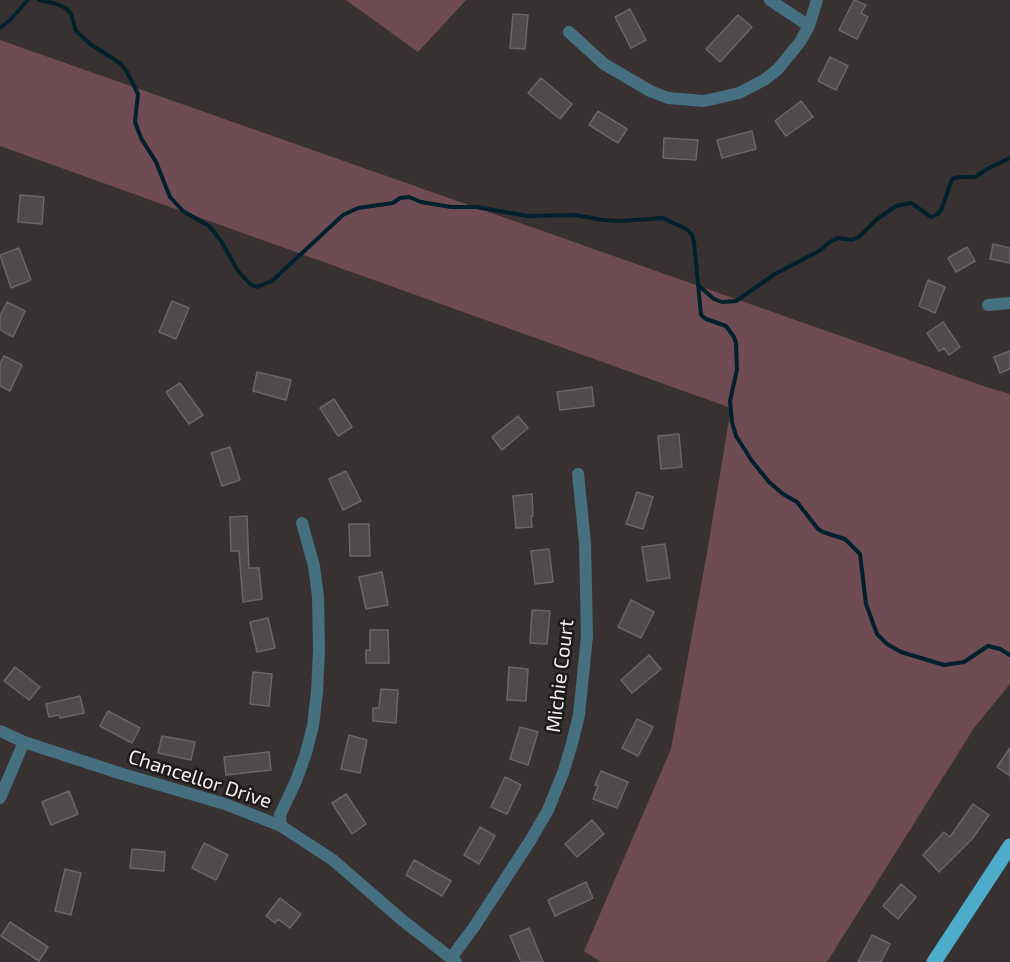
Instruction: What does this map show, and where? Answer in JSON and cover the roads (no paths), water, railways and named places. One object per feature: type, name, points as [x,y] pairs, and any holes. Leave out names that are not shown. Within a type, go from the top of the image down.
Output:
[{"type":"main road","points":[[934,962],[1010,846]]},
{"type":"street","points":[[770,0],[809,26]]},
{"type":"street","points":[[569,33],[604,64],[650,91],[668,98],[704,101],[739,93],[764,80],[788,59],[809,26],[817,0]]},
{"type":"street","points":[[988,305],[1010,303]]},
{"type":"street","name":"Michie Court","points":[[453,960],[542,820],[563,773],[571,747],[579,715],[587,636],[585,543],[578,474]]},
{"type":"street","points":[[281,826],[280,815],[306,753],[313,726],[317,692],[318,597],[314,566],[302,523]]},
{"type":"street","name":"Chancellor Drive","points":[[0,731],[24,742],[225,804],[281,826],[333,860],[402,920],[453,960]]},
{"type":"street","points":[[0,798],[24,742]]},
{"type":"waterway","points":[[0,28],[28,0]]},
{"type":"waterway","points":[[39,0],[66,8],[71,14],[76,31],[90,44],[120,63],[127,72],[138,94],[135,122],[141,138],[156,162],[170,197],[183,211],[209,226],[221,241],[238,271],[250,284],[257,287],[272,281],[343,215],[358,208],[393,203],[400,198],[409,197],[421,202],[451,207],[476,207],[528,216],[575,215],[619,221],[663,218],[688,230],[694,242],[701,315],[726,326],[736,343],[737,370],[730,401],[736,436],[769,482],[797,502],[818,529],[845,539],[860,554],[866,604],[877,634],[887,644],[901,652],[944,665],[964,662],[988,646],[1010,655]]},
{"type":"waterway","points":[[699,286],[714,299],[722,302],[736,301],[775,274],[819,251],[830,242],[838,238],[852,240],[859,237],[876,220],[896,206],[911,203],[931,217],[938,214],[952,179],[975,177],[1010,158]]}]
